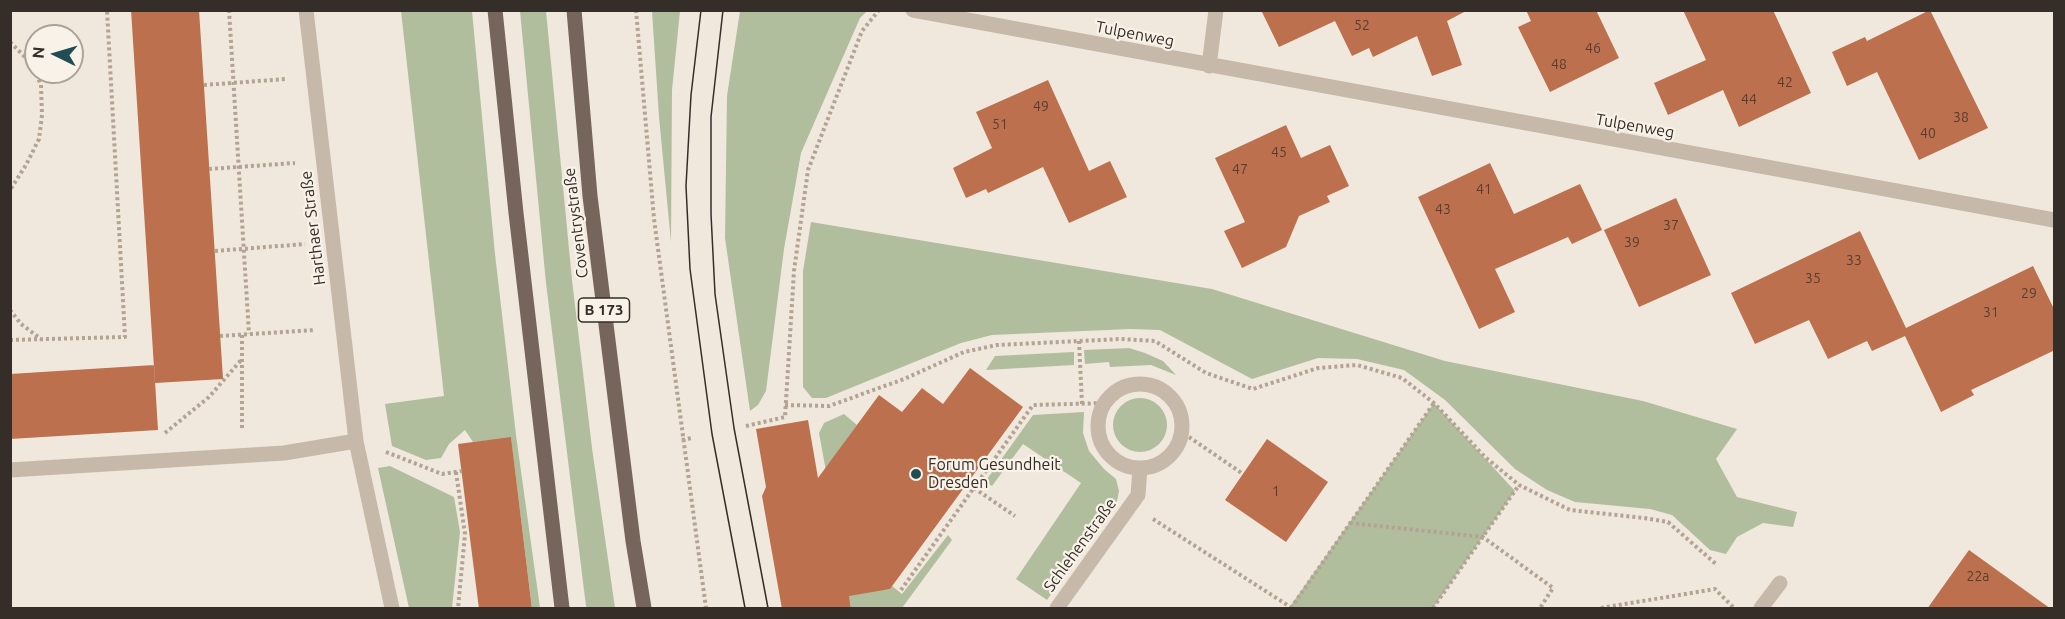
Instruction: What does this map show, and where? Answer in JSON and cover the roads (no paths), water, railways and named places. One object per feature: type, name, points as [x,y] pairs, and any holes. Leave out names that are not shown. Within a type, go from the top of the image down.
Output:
[{"type":"main road","points":[[495,10],[562,609]]},
{"type":"main road","name":"Coventrystraße","points":[[574,10],[590,196],[633,541],[644,609]]},
{"type":"street","name":"Harthaer Straße","points":[[306,10],[356,441],[392,609]]},
{"type":"street","name":"Tulpenweg","points":[[913,10],[2055,220]]},
{"type":"street","points":[[1209,66],[1216,10]]},
{"type":"street","points":[[1143,384],[1155,387],[1173,400],[1182,425],[1180,438],[1174,450],[1164,460],[1153,466],[1140,468],[1127,466],[1106,452],[1100,440],[1098,428],[1099,415],[1112,394],[1121,388],[1143,384]]},
{"type":"street","points":[[10,470],[284,453],[356,441]]},
{"type":"street","name":"Schlehenstraße","points":[[1057,609],[1138,495],[1140,468]]},
{"type":"street","points":[[1761,609],[1780,584]]},
{"type":"tram line","points":[[701,10],[691,95],[686,186],[690,269],[712,434],[745,608]]},
{"type":"tram line","points":[[723,10],[711,117],[711,214],[715,294],[734,428],[768,608]]},
{"type":"place","name":"Forum Gesundheit Dresden","points":[[916,474]]}]
